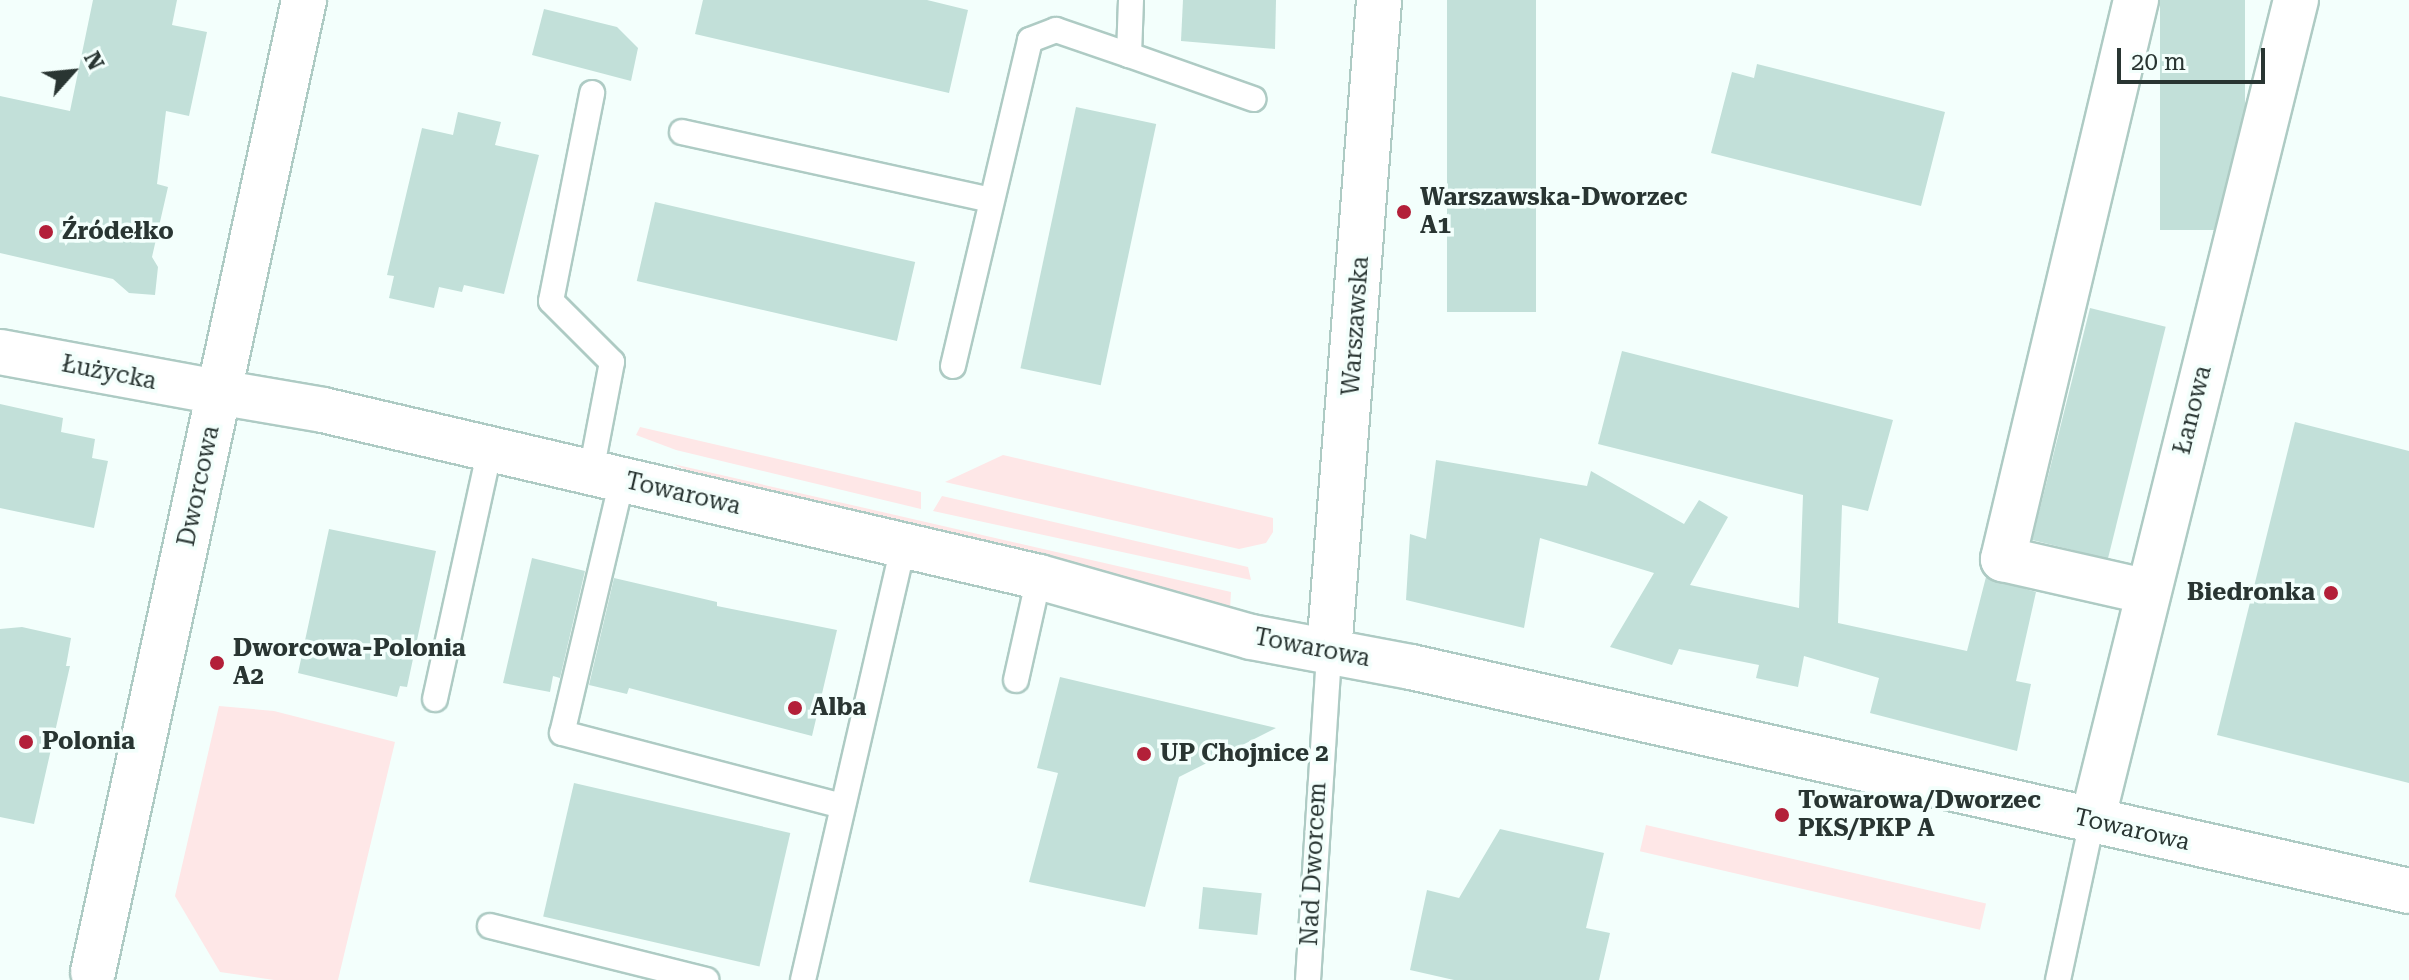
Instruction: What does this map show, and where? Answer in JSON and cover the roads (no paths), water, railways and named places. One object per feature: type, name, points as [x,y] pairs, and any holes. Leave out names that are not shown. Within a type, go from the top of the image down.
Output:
[{"type":"street","name":"Dworcowa","points":[[93,972],[304,0]]},
{"type":"street","name":"Warszawska","points":[[1329,652],[1379,0]]},
{"type":"street","points":[[2136,0],[2003,559],[2148,592]]},
{"type":"street","name":"Łanowa","points":[[2092,821],[2296,0]]},
{"type":"street","name":"Łużycka","points":[[0,352],[218,392]]},
{"type":"street","name":"Towarowa","points":[[218,392],[323,410],[1039,577],[1251,637],[2409,891]]},
{"type":"lane","points":[[1129,55],[1131,0]]},
{"type":"lane","points":[[953,366],[1030,40],[1056,30],[1253,99]]},
{"type":"lane","points":[[592,93],[551,301],[612,362],[607,476],[562,733],[842,806]]},
{"type":"lane","points":[[682,132],[990,200]]},
{"type":"lane","points":[[435,699],[490,448]]},
{"type":"lane","points":[[803,980],[903,546]]},
{"type":"lane","points":[[1016,680],[1039,577]]},
{"type":"lane","name":"Nad Dworcem","points":[[1308,980],[1329,652]]},
{"type":"lane","points":[[2058,980],[2092,821]]},
{"type":"lane","points":[[490,926],[706,980]]},
{"type":"place","name":"Warszawska-Dworzec A1","points":[[1404,212]]},
{"type":"place","name":"Źródełko","points":[[46,232]]},
{"type":"place","name":"Biedronka","points":[[2331,593]]},
{"type":"place","name":"Dworcowa-Polonia A2","points":[[217,663]]},
{"type":"place","name":"Alba","points":[[795,708]]},
{"type":"place","name":"Polonia","points":[[26,742]]},
{"type":"place","name":"UP Chojnice 2","points":[[1144,754]]},
{"type":"place","name":"Towarowa/Dworzec PKS/PKP A","points":[[1782,815]]}]
